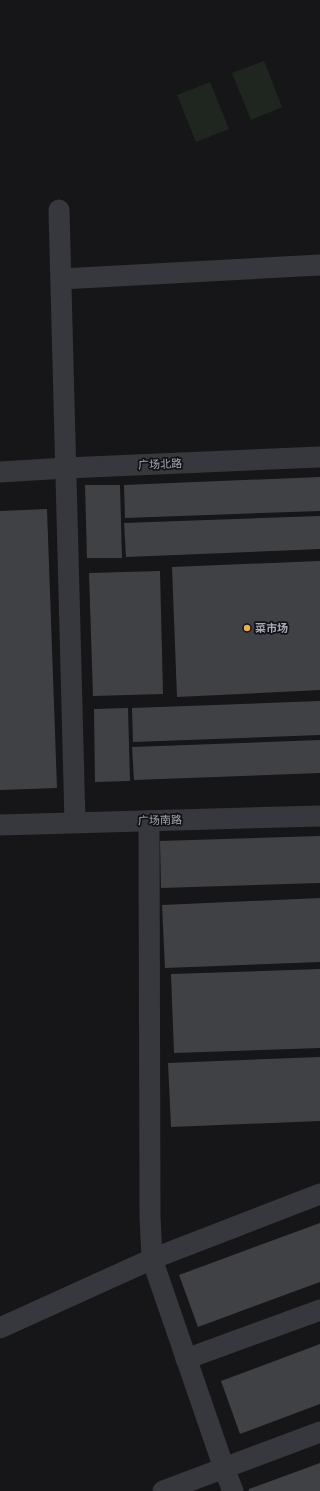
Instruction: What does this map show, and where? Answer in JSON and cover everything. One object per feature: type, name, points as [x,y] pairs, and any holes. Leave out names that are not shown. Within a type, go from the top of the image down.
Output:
[{"type":"street","points":[[59,210],[75,822]]},
{"type":"street","points":[[61,279],[320,265]]},
{"type":"street","name":"广场北路","points":[[0,472],[320,457]]},
{"type":"street","name":"广场南路","points":[[0,825],[320,816]]},
{"type":"street","points":[[150,821],[150,1216],[152,1259],[233,1491]]},
{"type":"street","points":[[0,1328],[152,1259],[320,1194]]},
{"type":"street","points":[[186,1360],[320,1310]]},
{"type":"street","points":[[163,1491],[320,1432]]},
{"type":"shaded area","points":[[264,61],[282,107],[251,120],[232,73]]},
{"type":"shaded area","points":[[210,82],[229,129],[196,142],[177,95]]},
{"type":"building","points":[[320,477],[320,511],[125,518],[124,485]]},
{"type":"building","points":[[85,485],[120,485],[122,558],[87,558]]},
{"type":"building","points":[[47,509],[57,788],[0,790],[0,511]]},
{"type":"building","points":[[320,516],[320,549],[126,557],[124,523]]},
{"type":"building","name":"菜市场","points":[[320,561],[320,690],[177,697],[172,567]]},
{"type":"building","points":[[160,571],[163,694],[93,696],[89,573]]},
{"type":"building","points":[[320,701],[320,735],[133,742],[132,708]]},
{"type":"building","points":[[128,708],[130,781],[95,782],[94,709]]},
{"type":"building","points":[[320,740],[320,773],[134,780],[132,747]]},
{"type":"building","points":[[320,836],[320,883],[161,888],[160,841]]},
{"type":"building","points":[[320,898],[320,962],[165,968],[162,905]]},
{"type":"building","points":[[320,969],[320,1048],[174,1053],[171,974]]},
{"type":"building","points":[[320,1057],[320,1121],[171,1127],[168,1063]]},
{"type":"building","points":[[320,1223],[320,1282],[198,1327],[179,1275]]},
{"type":"building","points":[[320,1344],[320,1404],[240,1434],[221,1381]]},
{"type":"building","points":[[320,1463],[320,1491],[249,1491],[249,1489]]},
{"type":"place","name":"菜市场","points":[[247,628]]}]
